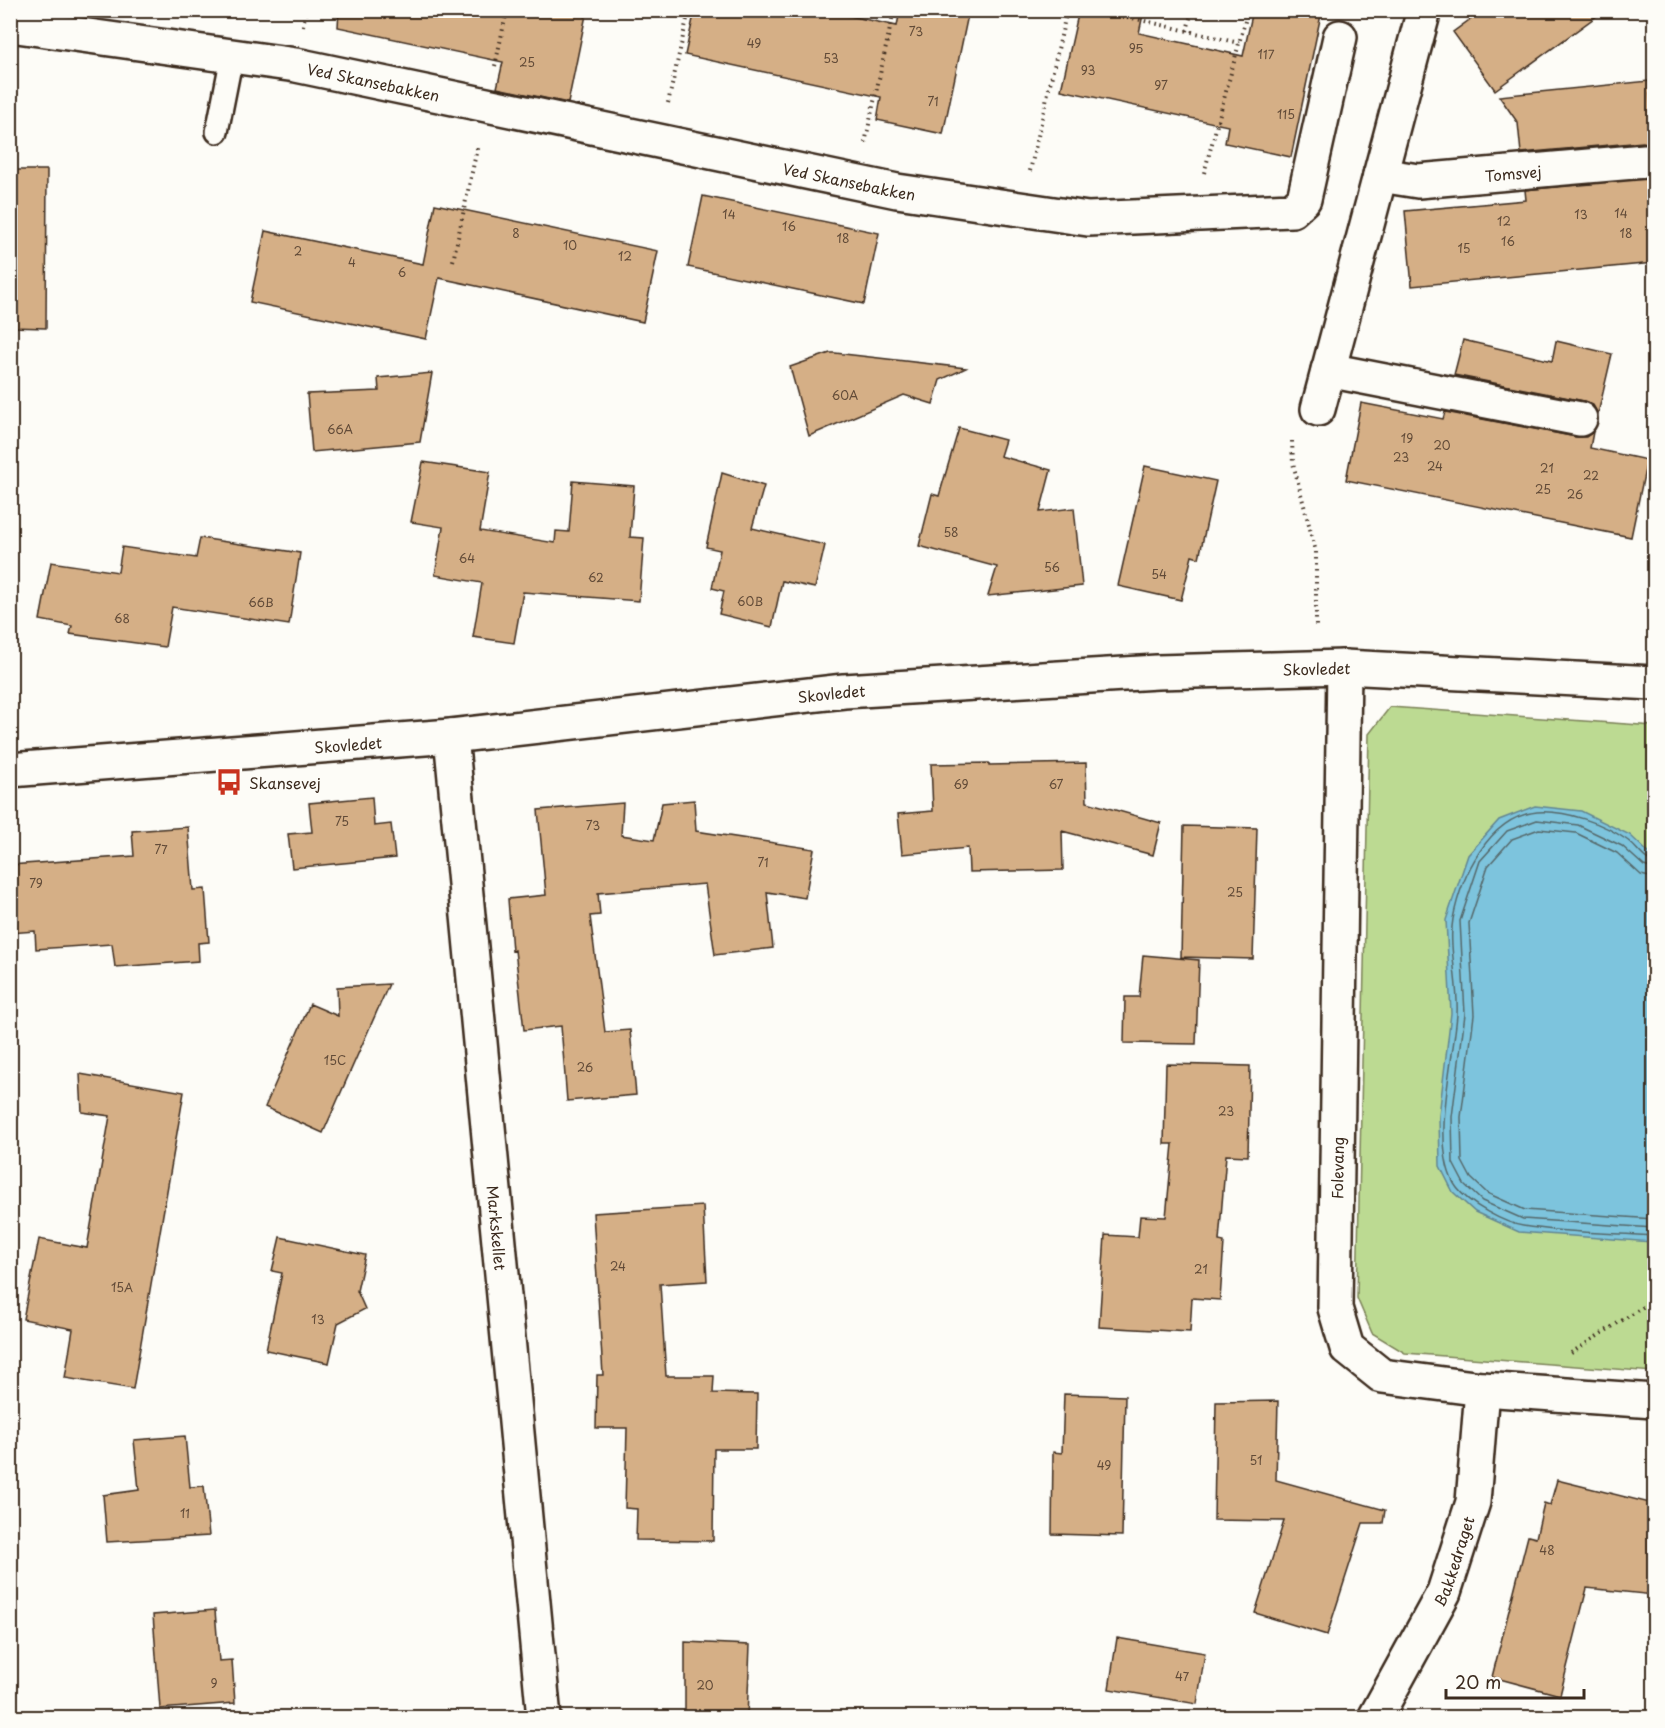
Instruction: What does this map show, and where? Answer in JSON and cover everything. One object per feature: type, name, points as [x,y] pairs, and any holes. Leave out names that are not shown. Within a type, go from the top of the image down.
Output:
[{"type":"street","points":[[1318,409],[1424,10]]},
{"type":"street","name":"Ved Skansebakken","points":[[10,25],[296,65],[856,182],[1088,219],[1292,210],[1304,200],[1340,37]]},
{"type":"street","name":"Tomsvej","points":[[1380,175],[1418,181],[1645,161]]},
{"type":"street","points":[[1328,370],[1580,419]]},
{"type":"street","name":"Skovledet","points":[[10,770],[451,736],[844,691],[1157,672],[1330,668],[1654,683]]},
{"type":"street","name":"Folevang","points":[[1330,668],[1335,1308],[1347,1348],[1382,1376],[1482,1389],[1654,1401]]},
{"type":"street","name":"Markskellet","points":[[451,736],[544,1718]]},
{"type":"street","name":"Bakkedraget","points":[[1375,1718],[1444,1592],[1473,1502],[1482,1389]]},
{"type":"lane","points":[[217,132],[232,56]]},
{"type":"path","points":[[659,141],[689,10]]},
{"type":"path","points":[[856,182],[894,10]]},
{"type":"path","points":[[1022,209],[1067,10]]},
{"type":"path","points":[[1098,10],[1239,43]]},
{"type":"path","points":[[1186,31],[1192,10]]},
{"type":"path","points":[[1193,215],[1248,10]]},
{"type":"path","points":[[1318,409],[1291,427],[1293,463],[1316,552],[1330,668]]},
{"type":"path","points":[[1534,1392],[1567,1355],[1654,1300]]},
{"type":"green space","points":[[1390,707],[1654,726],[1654,1372],[1405,1353],[1372,1333],[1357,1298],[1369,734]]},
{"type":"water","points":[[1535,806],[1581,811],[1630,835],[1654,858],[1652,1242],[1519,1232],[1475,1212],[1453,1192],[1440,1166],[1439,1116],[1451,1013],[1446,920],[1468,855],[1499,820]]},
{"type":"building","points":[[339,10],[587,10],[568,103],[497,88],[503,62],[338,27]]},
{"type":"building","points":[[695,10],[822,10],[897,26],[900,10],[969,10],[943,134],[877,120],[881,97],[685,55]]},
{"type":"building","points":[[1079,10],[1144,10],[1139,33],[1243,56],[1253,10],[1322,10],[1291,157],[1225,143],[1228,126],[1061,90]]},
{"type":"building","points":[[1483,10],[1605,10],[1495,90],[1453,32]]},
{"type":"building","points":[[1649,81],[1654,145],[1643,142],[1521,153],[1518,123],[1499,96]]},
{"type":"building","points":[[10,170],[47,170],[46,328],[10,327]]},
{"type":"building","points":[[1654,177],[1654,263],[1412,286],[1405,211],[1526,200],[1525,190]]},
{"type":"building","points":[[703,196],[879,233],[864,304],[688,267]]},
{"type":"building","points":[[435,204],[658,251],[643,322],[439,278],[426,339],[250,302],[265,231],[423,264]]},
{"type":"building","points":[[1463,340],[1552,361],[1556,341],[1612,354],[1598,414],[1593,405],[1584,401],[1454,375]]},
{"type":"building","points":[[830,353],[966,368],[940,380],[933,404],[904,395],[809,436],[790,367]]},
{"type":"building","points":[[432,373],[420,442],[312,452],[307,394],[379,391],[378,378]]},
{"type":"building","points":[[1361,403],[1443,419],[1445,412],[1576,437],[1586,437],[1593,432],[1590,448],[1647,460],[1631,537],[1346,480]]},
{"type":"building","points":[[959,428],[1005,440],[1000,456],[1051,470],[1040,512],[1074,508],[1082,586],[988,596],[997,567],[919,546],[932,494],[939,496]]},
{"type":"building","points":[[423,462],[490,472],[480,531],[555,543],[556,531],[569,532],[573,481],[634,486],[630,537],[644,538],[639,601],[523,592],[514,643],[473,637],[482,583],[435,575],[443,527],[411,522]]},
{"type":"building","points":[[1145,466],[1216,481],[1199,558],[1192,556],[1181,600],[1118,586]]},
{"type":"building","points":[[722,473],[764,486],[752,528],[825,545],[815,588],[782,581],[772,627],[719,614],[724,591],[712,588],[720,550],[706,547]]},
{"type":"building","points":[[200,538],[300,553],[289,625],[172,607],[165,647],[70,634],[72,626],[40,620],[51,562],[118,572],[122,547],[196,558]]},
{"type":"building","points":[[989,763],[989,765],[1086,763],[1087,802],[1161,823],[1153,855],[1062,831],[1063,870],[969,872],[968,848],[902,854],[898,814],[933,811],[931,764]]},
{"type":"building","points":[[372,797],[374,826],[391,824],[395,858],[292,868],[288,834],[312,832],[309,803]]},
{"type":"building","points":[[694,800],[696,831],[814,849],[805,898],[767,892],[773,948],[715,955],[705,884],[598,893],[600,915],[590,916],[605,1032],[630,1030],[636,1095],[567,1101],[561,1026],[524,1030],[515,950],[512,951],[508,899],[546,895],[538,810],[623,803],[621,835],[654,840],[662,803]]},
{"type":"building","points":[[1184,826],[1257,828],[1253,959],[1181,957]]},
{"type":"building","points":[[188,827],[193,890],[205,889],[209,942],[198,943],[199,961],[115,967],[112,944],[36,949],[35,931],[10,933],[10,865],[134,856],[132,831]]},
{"type":"building","points":[[1143,955],[1199,960],[1196,1044],[1124,1043],[1125,997],[1139,997]]},
{"type":"building","points":[[389,984],[323,1133],[265,1107],[310,1004],[338,1016],[337,987]]},
{"type":"building","points":[[1166,1064],[1250,1066],[1248,1156],[1226,1155],[1219,1241],[1224,1242],[1220,1300],[1192,1298],[1190,1332],[1099,1327],[1105,1235],[1138,1237],[1140,1216],[1166,1217],[1173,1144],[1164,1144]]},
{"type":"building","points":[[80,1074],[184,1092],[133,1389],[65,1378],[73,1329],[23,1319],[39,1239],[87,1248],[110,1116],[82,1112]]},
{"type":"building","points":[[703,1206],[707,1281],[660,1284],[666,1376],[714,1376],[713,1393],[757,1394],[756,1449],[714,1449],[713,1541],[636,1540],[637,1509],[625,1508],[627,1428],[596,1428],[597,1375],[603,1375],[593,1213]]},
{"type":"building","points":[[280,1237],[365,1255],[357,1291],[365,1309],[338,1323],[329,1363],[266,1350],[282,1273],[272,1271]]},
{"type":"building","points":[[1064,1394],[1125,1396],[1122,1536],[1052,1534],[1053,1452],[1062,1453]]},
{"type":"building","points":[[1278,1401],[1276,1480],[1385,1510],[1383,1523],[1363,1523],[1327,1635],[1255,1613],[1284,1521],[1214,1520],[1216,1402]]},
{"type":"building","points":[[185,1436],[190,1487],[204,1486],[209,1536],[107,1542],[103,1495],[139,1490],[134,1440]]},
{"type":"building","points":[[1557,1480],[1654,1504],[1654,1595],[1587,1588],[1560,1695],[1492,1677],[1528,1536],[1536,1538],[1544,1503],[1550,1505]]},
{"type":"building","points":[[215,1610],[219,1661],[232,1660],[235,1703],[160,1709],[153,1615]]},
{"type":"building","points":[[1117,1638],[1205,1653],[1197,1704],[1109,1689]]},
{"type":"building","points":[[685,1642],[750,1645],[747,1718],[685,1718]]},
{"type":"place","name":"Skansevej","points":[[229,782]]}]
